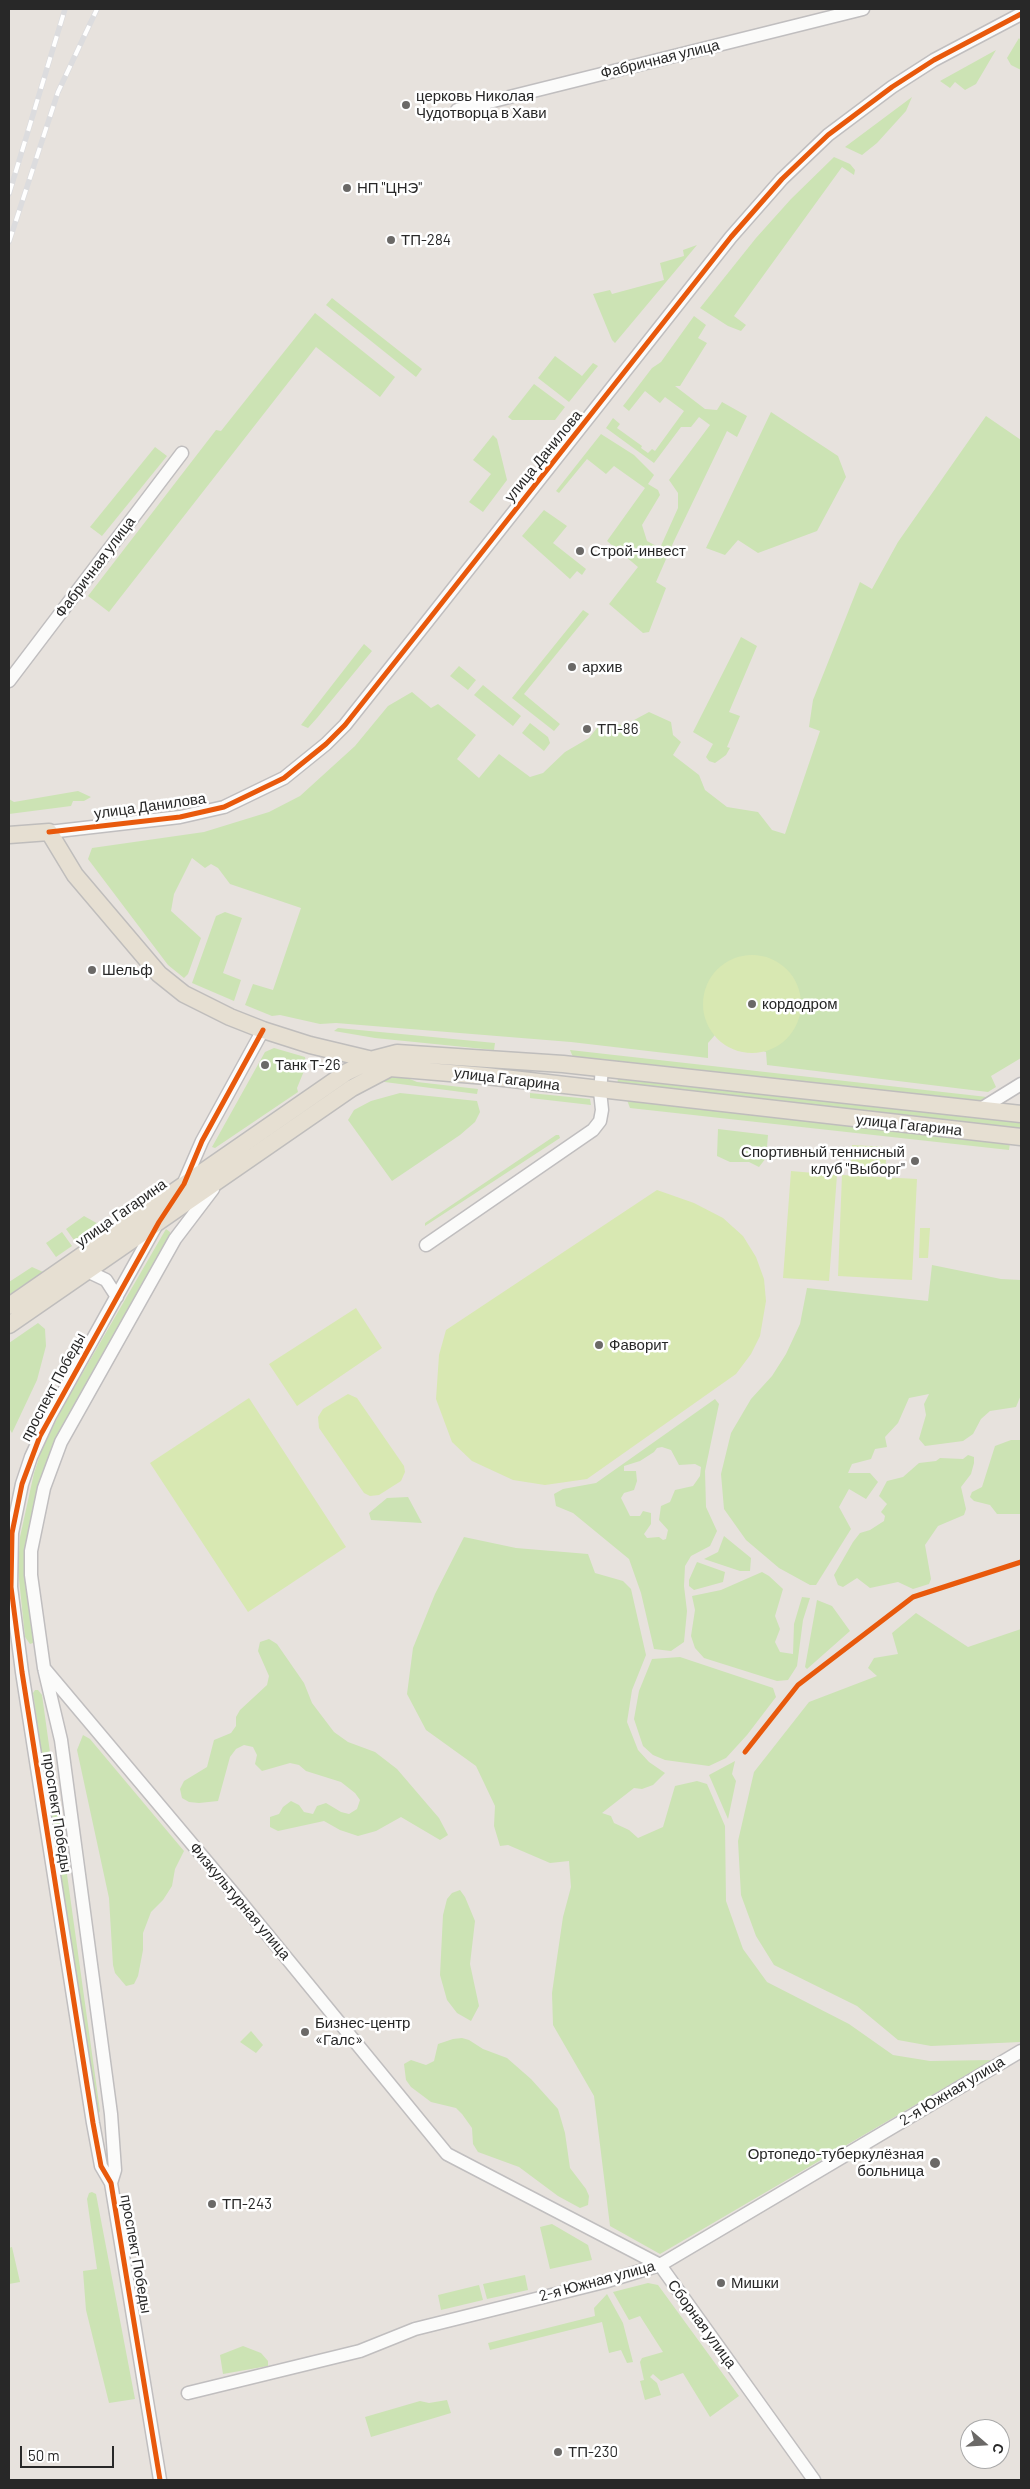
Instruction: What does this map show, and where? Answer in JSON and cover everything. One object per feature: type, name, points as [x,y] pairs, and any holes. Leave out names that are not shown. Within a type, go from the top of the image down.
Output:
[{"type":"main road","points":[[9,835],[49,832],[75,875],[159,974],[184,994],[204,1005],[263,1030],[310,1044],[374,1059],[390,1068]]},
{"type":"main road","name":"улица Гагарина","points":[[9,1306],[347,1072],[374,1059],[409,1052],[602,1068],[1021,1114]]},
{"type":"main road","name":"улица Гагарина","points":[[9,1325],[352,1088],[390,1068],[477,1075],[600,1091],[1021,1137]]},
{"type":"street","name":"Фабричная улица","points":[[457,110],[863,9]]},
{"type":"street","name":"улица Данилова","points":[[49,832],[135,824],[205,813],[284,778],[307,760],[344,724],[376,686],[731,237],[782,179],[828,136],[892,87],[958,47],[1021,14]]},
{"type":"street","name":"Фабричная улица","points":[[9,681],[182,453]]},
{"type":"street","name":"проспект Победы","points":[[160,2480],[111,2183],[101,2166],[93,2123],[22,1672],[11,1587],[12,1533],[22,1484],[40,1436],[116,1297],[159,1222],[184,1184],[202,1141],[263,1030]]},
{"type":"street","points":[[426,1245],[593,1130],[600,1121],[602,1110],[600,1091],[602,1068]]},
{"type":"street","points":[[979,1110],[1021,1084]]},
{"type":"street","name":"проспект Победы","points":[[111,2183],[115,2170],[111,2114],[61,1740],[44,1668],[31,1575],[34,1536],[44,1488],[66,1434],[176,1237],[198,1206],[224,1176]]},
{"type":"street","points":[[140,1214],[175,1228],[176,1237]]},
{"type":"street","points":[[87,1271],[106,1280],[116,1297]]},
{"type":"street","points":[[22,1672],[44,1668]]},
{"type":"street","name":"Физкультурная улица","points":[[44,1668],[235,1895],[447,2154]]},
{"type":"street","name":"2-я Южная улица","points":[[188,2393],[360,2351],[381,2341],[432,2324],[604,2282],[660,2265],[1021,2051]]},
{"type":"street","name":"Сборная улица","points":[[447,2154],[660,2265],[814,2480]]},
{"type":"green space","points":[[1019,38],[1021,41],[1021,70],[1011,65],[1007,58]]},
{"type":"green space","points":[[996,50],[976,84],[965,90],[955,82],[950,88],[940,81]]},
{"type":"green space","points":[[912,97],[906,111],[877,143],[862,155],[845,147]]},
{"type":"green space","points":[[834,157],[850,164],[855,170],[854,175],[842,167],[734,316],[746,325],[741,331],[728,326],[700,308],[756,238],[791,199]]},
{"type":"green space","points":[[697,245],[615,343],[612,340],[593,294],[610,290],[612,294],[664,280],[660,263],[684,256],[683,250]]},
{"type":"green space","points":[[332,298],[422,369],[416,377],[326,305]]},
{"type":"green space","points":[[315,313],[395,377],[380,397],[316,347],[109,612],[88,596],[216,430],[221,431]]},
{"type":"green space","points":[[694,316],[706,325],[698,338],[707,343],[680,386],[675,386],[705,409],[717,410],[722,402],[747,416],[737,437],[727,431],[674,541],[656,582],[666,588],[649,632],[643,633],[609,604],[638,567],[607,541],[645,488],[614,466],[606,474],[587,459],[559,493],[556,491],[601,434],[634,455],[654,475],[648,484],[658,490],[660,495],[642,525],[647,541],[660,548],[678,508],[678,493],[669,480],[710,425],[699,417],[691,427],[681,427],[654,463],[606,428],[613,418],[620,424],[617,428],[642,446],[641,448],[648,453],[652,449],[655,451],[684,411],[665,397],[660,403],[645,391],[629,411],[623,406],[652,368],[661,362]]},
{"type":"green space","points":[[555,356],[582,376],[593,363],[598,366],[569,402],[538,378]]},
{"type":"green space","points":[[534,384],[565,407],[555,420],[512,420],[508,417]]},
{"type":"green space","points":[[771,412],[838,456],[846,477],[817,531],[758,553],[738,540],[725,555],[706,548]]},
{"type":"green space","points":[[986,416],[1021,440],[1021,1058],[991,1076],[996,1087],[988,1092],[767,1065],[766,1052],[715,1035],[708,1043],[708,1058],[571,1042],[336,1023],[320,1024],[280,1015],[272,1016],[245,1005],[253,984],[273,990],[301,908],[230,884],[218,868],[211,864],[205,868],[192,858],[174,894],[171,911],[201,938],[188,974],[184,978],[168,965],[88,859],[92,848],[204,832],[269,812],[300,796],[355,746],[388,706],[412,692],[431,708],[438,704],[476,735],[457,759],[479,778],[499,754],[530,777],[543,773],[565,752],[589,738],[597,728],[613,722],[623,726],[649,712],[671,722],[673,735],[681,742],[673,755],[699,775],[705,790],[727,807],[758,812],[772,830],[785,834],[820,731],[809,727],[813,700],[860,582],[872,589],[898,542]]},
{"type":"green space","points":[[493,435],[497,439],[507,480],[483,512],[469,502],[491,474],[473,460]]},
{"type":"green space","points":[[155,447],[167,456],[102,536],[90,527]]},
{"type":"green space","points":[[544,510],[567,526],[553,543],[586,569],[582,575],[577,571],[570,579],[522,536]]},
{"type":"green space","points":[[583,610],[589,614],[524,694],[560,724],[554,731],[512,698]]},
{"type":"green space","points":[[741,637],[757,646],[729,712],[740,716],[727,747],[730,748],[726,755],[715,763],[709,761],[706,757],[713,744],[693,732]]},
{"type":"green space","points":[[364,644],[372,651],[308,728],[301,725]]},
{"type":"green space","points":[[459,666],[476,680],[468,690],[450,676]]},
{"type":"green space","points":[[483,685],[521,716],[513,726],[474,695]]},
{"type":"green space","points":[[530,723],[548,737],[550,743],[544,751],[522,733]]},
{"type":"green space","points":[[78,791],[91,797],[84,801],[73,801],[71,806],[9,814],[9,799],[14,802]]},
{"type":"green space","points":[[225,912],[242,918],[223,973],[241,980],[234,1001],[192,983],[216,916]]},
{"type":"green space","name":"кордодром","points":[[752,955],[771,959],[787,969],[797,985],[801,1004],[797,1023],[787,1039],[771,1049],[752,1053],[733,1049],[717,1039],[707,1023],[703,1004],[707,985],[717,969],[733,959]]},
{"type":"green space","points":[[338,1028],[495,1043],[494,1050],[375,1038],[334,1031]]},
{"type":"green space","points":[[274,1048],[305,1057],[307,1068],[297,1088],[298,1092],[215,1148],[212,1147],[265,1052]]},
{"type":"green space","points":[[570,1050],[987,1097],[978,1102],[573,1057]]},
{"type":"green space","points":[[388,1074],[405,1077],[417,1082],[478,1089],[477,1094],[377,1081]]},
{"type":"green space","points":[[618,1077],[1021,1121],[1021,1130],[617,1088]]},
{"type":"green space","points":[[400,1093],[477,1101],[480,1112],[475,1122],[460,1135],[392,1181],[348,1120],[354,1110],[371,1101]]},
{"type":"green space","points":[[530,1093],[590,1099],[591,1105],[530,1098]]},
{"type":"green space","points":[[627,1100],[1010,1143],[1009,1150],[630,1108]]},
{"type":"green space","points":[[718,1129],[768,1135],[766,1158],[759,1167],[749,1162],[730,1162],[717,1156]]},
{"type":"green space","points":[[556,1135],[559,1135],[560,1138],[425,1226],[425,1223]]},
{"type":"green space","points":[[852,1145],[887,1147],[885,1173],[850,1171]]},
{"type":"green space","points":[[791,1171],[837,1175],[829,1281],[783,1278]]},
{"type":"green space","points":[[842,1175],[917,1179],[912,1280],[838,1276]]},
{"type":"green space","name":"Фаворит","points":[[657,1190],[694,1203],[723,1218],[743,1236],[756,1257],[764,1279],[766,1301],[760,1336],[751,1354],[736,1374],[587,1479],[545,1485],[513,1480],[472,1461],[452,1442],[436,1399],[439,1355],[446,1330]]},
{"type":"green space","points":[[84,1216],[102,1226],[76,1243],[66,1229]]},
{"type":"green space","points":[[920,1228],[930,1228],[928,1258],[919,1258]]},
{"type":"green space","points":[[166,1229],[170,1232],[170,1236],[64,1424],[43,1474],[35,1500],[34,1639],[33,1643],[30,1644],[25,1637],[18,1569],[20,1537],[34,1473],[42,1449],[64,1405]]},
{"type":"green space","points":[[62,1232],[72,1246],[56,1257],[46,1243]]},
{"type":"green space","points":[[932,1265],[1001,1279],[1021,1280],[1021,1395],[1016,1407],[990,1411],[981,1419],[973,1434],[963,1441],[925,1446],[919,1439],[926,1415],[924,1404],[929,1394],[909,1398],[898,1423],[885,1437],[887,1447],[875,1449],[871,1459],[852,1464],[848,1473],[870,1473],[878,1482],[866,1499],[849,1489],[839,1507],[851,1529],[816,1585],[810,1585],[779,1568],[746,1540],[724,1509],[721,1474],[731,1433],[751,1399],[772,1376],[786,1354],[800,1324],[807,1288],[928,1301]]},
{"type":"green space","points":[[32,1267],[43,1272],[9,1295],[9,1282]]},
{"type":"green space","points":[[356,1308],[382,1348],[297,1406],[269,1364]]},
{"type":"green space","points":[[38,1323],[45,1329],[46,1346],[37,1380],[12,1433],[9,1428],[9,1343]]},
{"type":"green space","points":[[348,1394],[357,1398],[404,1466],[405,1472],[401,1481],[379,1495],[370,1496],[364,1493],[319,1428],[318,1417],[323,1409]]},
{"type":"green space","points":[[249,1398],[346,1547],[248,1612],[150,1463]]},
{"type":"green space","points":[[715,1399],[719,1404],[705,1471],[706,1507],[717,1531],[710,1546],[691,1556],[685,1566],[684,1586],[687,1611],[684,1642],[671,1651],[654,1649],[641,1593],[629,1559],[573,1513],[556,1506],[554,1494],[563,1489],[596,1483]],"holes":[[[662,1447],[671,1450],[679,1465],[695,1464],[701,1467],[700,1476],[693,1486],[675,1490],[670,1502],[661,1506],[659,1520],[668,1530],[666,1539],[663,1540],[659,1537],[647,1538],[644,1534],[651,1524],[651,1513],[643,1511],[640,1516],[630,1516],[621,1498],[624,1493],[634,1490],[637,1481],[636,1471],[624,1471],[624,1466],[640,1461],[657,1448]]]},
{"type":"green space","points":[[1011,1440],[1021,1440],[1021,1514],[997,1514],[990,1505],[974,1501],[970,1497],[972,1492],[982,1487],[995,1446]]},
{"type":"green space","points":[[968,1455],[974,1457],[974,1463],[971,1474],[961,1487],[966,1509],[964,1515],[938,1526],[925,1545],[931,1579],[929,1584],[913,1589],[898,1582],[870,1588],[857,1578],[843,1587],[838,1585],[834,1575],[853,1542],[860,1533],[870,1530],[884,1521],[885,1516],[881,1512],[887,1504],[879,1496],[887,1481],[903,1477],[919,1463],[936,1461],[940,1458],[963,1459]]},
{"type":"green space","points":[[408,1497],[422,1523],[371,1520],[369,1513],[387,1498]]},
{"type":"green space","points":[[724,1536],[751,1558],[750,1571],[740,1571],[704,1559],[718,1552]]},
{"type":"green space","points":[[464,1537],[516,1548],[588,1554],[595,1573],[623,1581],[631,1589],[646,1655],[632,1690],[627,1722],[638,1750],[649,1762],[665,1773],[653,1785],[642,1789],[634,1788],[602,1813],[611,1816],[614,1823],[629,1830],[638,1838],[663,1827],[675,1786],[697,1781],[707,1784],[725,1826],[726,1901],[743,1949],[767,1982],[849,2024],[893,2055],[930,2061],[992,2060],[660,2254],[610,2226],[594,2096],[553,2025],[552,1993],[563,1917],[571,1887],[569,1861],[550,1863],[508,1845],[500,1846],[494,1826],[495,1806],[476,1766],[426,1730],[407,1694],[413,1648],[435,1594]]},
{"type":"green space","points":[[697,1562],[725,1572],[723,1582],[694,1590],[689,1586],[689,1580]]},
{"type":"green space","points":[[762,1572],[783,1589],[775,1616],[780,1629],[775,1642],[780,1652],[793,1654],[794,1624],[802,1597],[810,1598],[803,1620],[797,1666],[788,1680],[777,1681],[704,1658],[695,1648],[691,1636],[695,1610],[692,1596],[721,1590]]},
{"type":"green space","points":[[817,1600],[832,1606],[850,1631],[807,1669],[805,1667]]},
{"type":"green space","points":[[916,1613],[968,1647],[1021,1629],[1021,2042],[931,2046],[898,2040],[857,2006],[774,1965],[756,1936],[741,1895],[738,1841],[754,1772],[809,1702],[877,1676],[868,1668],[874,1658],[898,1654],[892,1633]]},
{"type":"green space","points":[[269,1639],[277,1644],[304,1683],[312,1703],[334,1732],[348,1742],[375,1752],[397,1769],[439,1818],[448,1835],[440,1840],[401,1817],[376,1831],[358,1836],[340,1830],[324,1821],[278,1831],[270,1827],[270,1817],[279,1814],[283,1807],[291,1801],[299,1805],[304,1812],[313,1814],[317,1806],[326,1803],[341,1812],[349,1814],[357,1809],[360,1800],[355,1793],[341,1782],[306,1771],[299,1765],[290,1763],[262,1771],[255,1764],[257,1755],[253,1747],[244,1745],[236,1749],[230,1757],[218,1801],[199,1803],[189,1802],[182,1798],[180,1789],[184,1781],[207,1767],[214,1740],[231,1733],[236,1726],[236,1717],[240,1710],[267,1685],[269,1676],[258,1651],[260,1642]]},
{"type":"green space","points":[[680,1657],[773,1688],[776,1697],[747,1735],[726,1758],[709,1766],[665,1760],[653,1755],[643,1746],[634,1719],[639,1691],[652,1659]]},
{"type":"green space","points":[[35,1690],[38,1690],[42,1695],[100,2111],[97,2117],[93,2115],[33,1693]]},
{"type":"green space","points":[[83,1735],[90,1739],[184,1851],[175,1869],[172,1886],[163,1900],[151,1912],[143,1933],[143,1950],[138,1976],[134,1984],[126,1986],[115,1973],[113,1965],[109,1898],[77,1750]]},
{"type":"green space","points":[[735,1761],[732,1774],[736,1781],[728,1819],[709,1775]]},
{"type":"green space","points":[[460,1890],[475,1921],[470,1964],[479,2006],[471,2021],[457,2013],[447,2000],[440,1975],[443,1915],[447,1899],[452,1893]]},
{"type":"green space","points":[[251,2031],[263,2045],[256,2053],[240,2042]]},
{"type":"green space","points":[[462,2038],[469,2040],[483,2049],[507,2058],[531,2079],[558,2109],[565,2133],[570,2168],[586,2189],[589,2196],[588,2205],[580,2208],[558,2196],[519,2167],[478,2152],[473,2144],[472,2128],[456,2108],[431,2102],[411,2087],[406,2080],[404,2064],[411,2060],[426,2065],[434,2061],[438,2044]]},
{"type":"green space","points":[[89,2193],[96,2194],[135,2399],[109,2403],[86,2310],[83,2271],[97,2269],[87,2199]]},
{"type":"green space","points":[[552,2224],[588,2245],[592,2260],[550,2269],[540,2227]]},
{"type":"green space","points":[[12,2247],[20,2282],[9,2284],[9,2248]]},
{"type":"green space","points":[[525,2275],[528,2290],[487,2299],[483,2284]]},
{"type":"green space","points":[[648,2283],[658,2285],[739,2396],[710,2417],[683,2373],[661,2381],[653,2374],[650,2377],[657,2383],[661,2395],[645,2400],[640,2381],[644,2380],[640,2362],[642,2358],[663,2352],[640,2316],[629,2320],[613,2292]]},
{"type":"green space","points":[[479,2285],[483,2300],[441,2310],[438,2295]]},
{"type":"green space","points":[[607,2294],[623,2323],[633,2362],[627,2363],[621,2350],[609,2353],[602,2322],[490,2350],[488,2343],[595,2316],[594,2308]]},
{"type":"green space","points":[[243,2346],[261,2353],[268,2361],[268,2366],[223,2374],[220,2355]]},
{"type":"green space","points":[[447,2400],[451,2413],[371,2437],[365,2417],[420,2401],[429,2403]]},
{"type":"railway","points":[[9,194],[65,9]]},
{"type":"railway","points":[[9,242],[58,92],[97,9]]},
{"type":"cycle path","points":[[49,832],[180,817],[224,807],[284,778],[326,744],[345,725],[731,237],[782,179],[828,135],[892,87],[934,60],[1021,14]]},
{"type":"cycle path","points":[[160,2480],[111,2183],[101,2166],[93,2123],[22,1672],[11,1587],[12,1533],[22,1484],[40,1436],[159,1222],[184,1184],[202,1141],[263,1030]]},
{"type":"cycle path","points":[[745,1752],[798,1685],[913,1597],[1021,1562]]},
{"type":"place","name":"церковь Николая Чудотворца в Хави","points":[[406,105]]},
{"type":"place","name":"НП \"ЦНЭ\"","points":[[347,188]]},
{"type":"place","name":"ТП-284","points":[[391,240]]},
{"type":"place","name":"Строй-инвест","points":[[580,551]]},
{"type":"place","name":"архив","points":[[572,667]]},
{"type":"place","name":"ТП-86","points":[[587,729]]},
{"type":"place","name":"Шельф","points":[[92,970]]},
{"type":"place","name":"кордодром","points":[[752,1004]]},
{"type":"place","name":"Танк Т-26","points":[[265,1065]]},
{"type":"place","name":"Спортивный теннисный клуб \"Выборг\"","points":[[915,1161]]},
{"type":"place","name":"Фаворит","points":[[599,1345]]},
{"type":"place","name":"Бизнес-центр «Галс»","points":[[305,2032]]},
{"type":"place","name":"Ортопедо-туберкулёзная больница","points":[[935,2163]]},
{"type":"place","name":"ТП-243","points":[[212,2204]]},
{"type":"place","name":"Мишки","points":[[721,2283]]},
{"type":"place","name":"ТП-230","points":[[558,2452]]}]
